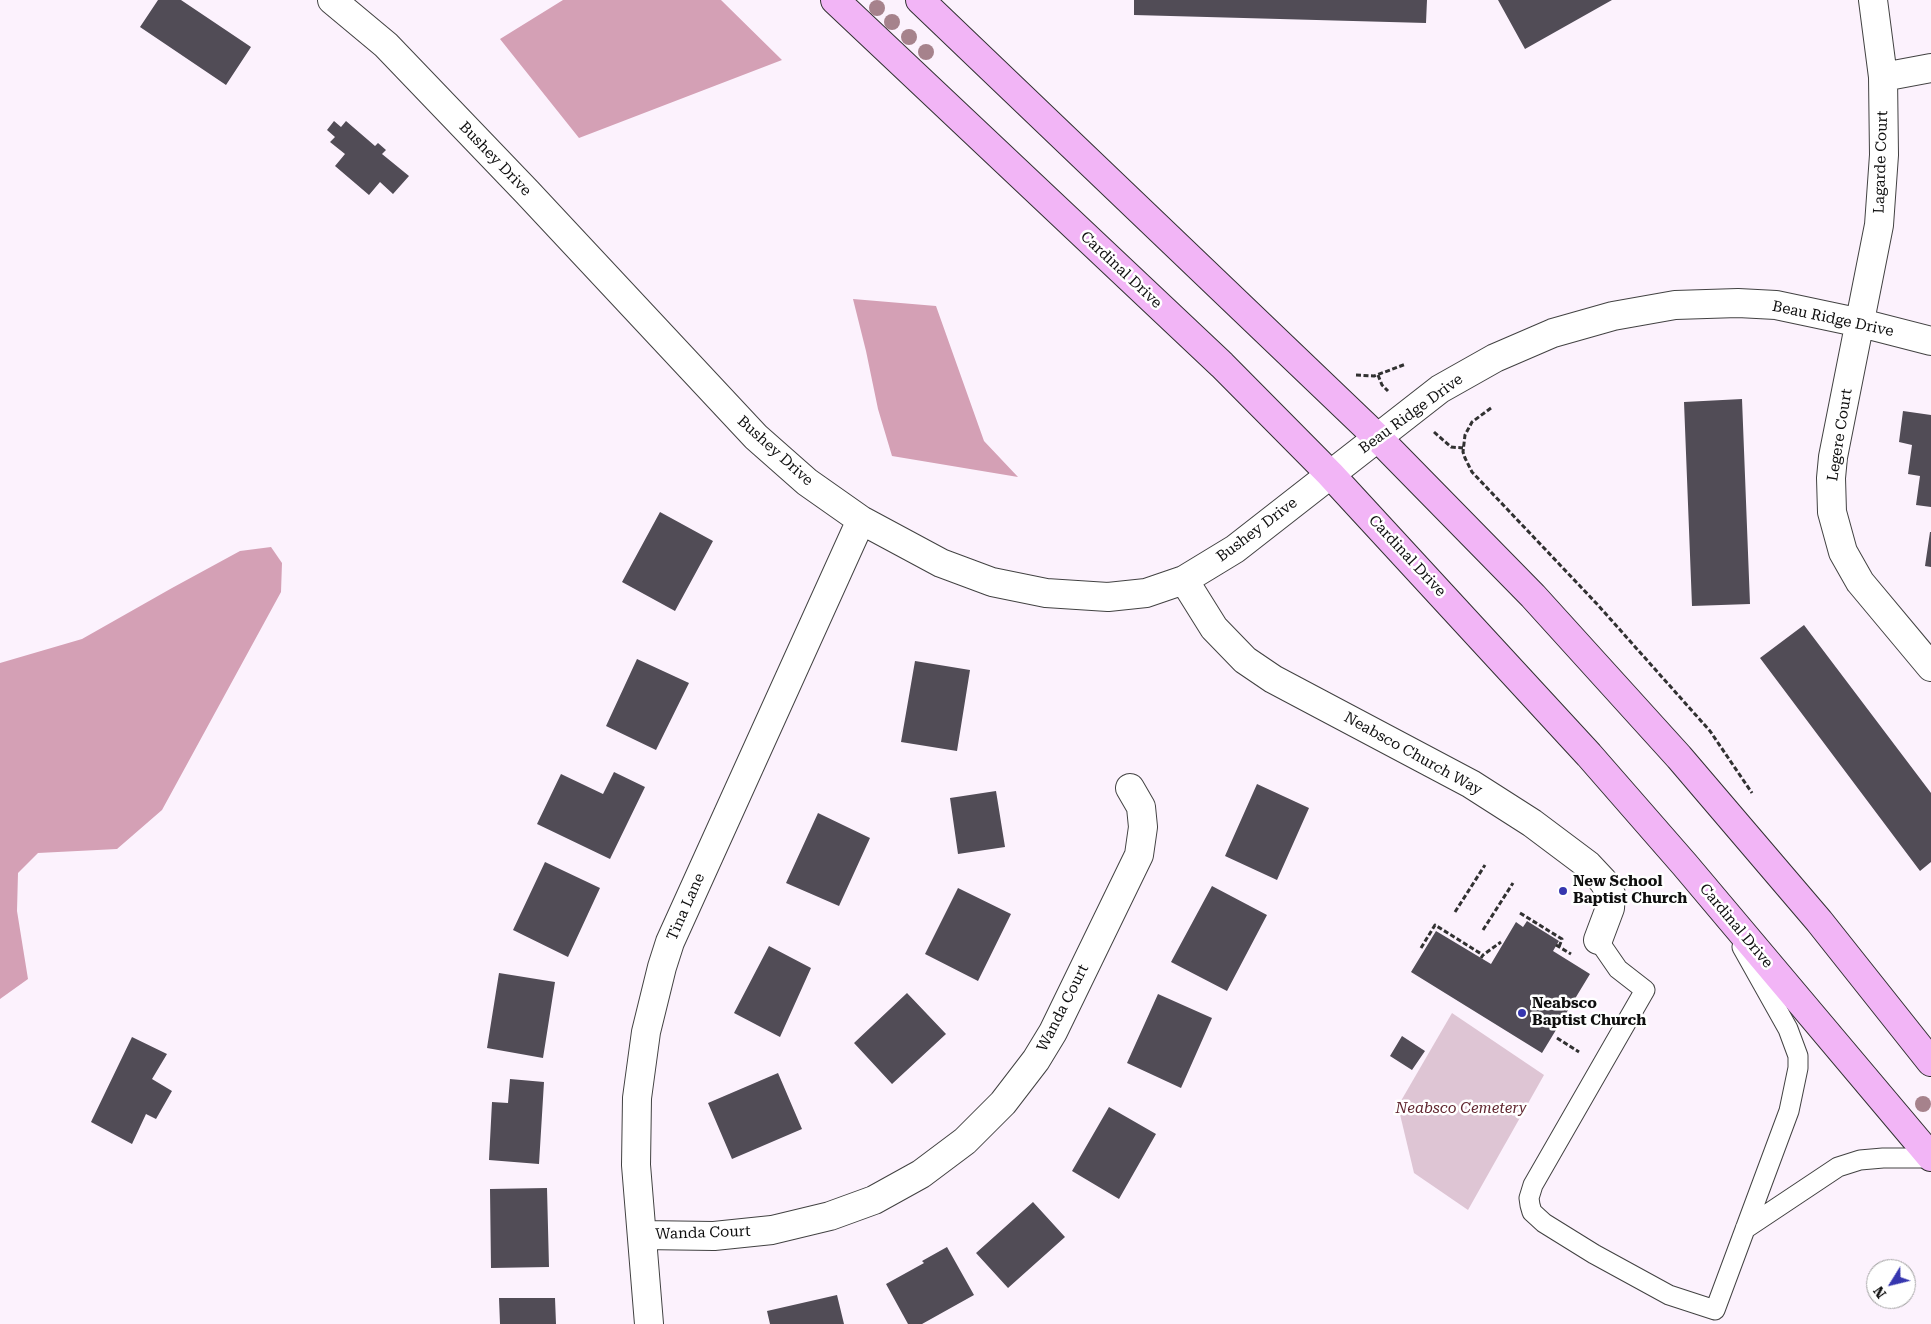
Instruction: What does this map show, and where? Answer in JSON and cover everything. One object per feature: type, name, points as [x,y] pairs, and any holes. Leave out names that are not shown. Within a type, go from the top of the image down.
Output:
[{"type":"main road","name":"Cardinal Drive","points":[[836,0],[1222,365],[1330,474],[1576,741],[1718,905],[1931,1157]]},
{"type":"main road","points":[[920,0],[1377,437],[1533,596],[1679,757],[1819,921],[1931,1062]]},
{"type":"street","name":"Bushey Drive","points":[[332,0],[386,45],[756,437],[807,482],[862,520],[941,563],[992,582],[1046,593],[1108,597],[1146,593],[1184,580],[1236,549],[1330,474]]},
{"type":"street","name":"Lagarde Court","points":[[1861,323],[1879,226],[1884,155],[1883,76],[1873,0]]},
{"type":"street","points":[[1883,76],[1931,68]]},
{"type":"street","name":"Beau Ridge Drive","points":[[1330,474],[1440,389],[1495,358],[1553,333],[1613,316],[1675,305],[1738,303],[1776,305],[1861,323],[1931,341]]},
{"type":"street","name":"Legere Court","points":[[1861,323],[1834,457],[1831,478],[1832,512],[1843,552],[1860,582],[1931,667]]},
{"type":"street","name":"Tina Lane","points":[[649,1324],[636,1165],[637,1098],[646,1032],[662,967],[674,933],[862,520]]},
{"type":"street","name":"Neabsco Church Way","points":[[1184,580],[1214,628],[1245,660],[1273,679],[1471,784],[1532,823],[1588,865],[1603,881],[1611,894],[1610,908],[1598,940]]},
{"type":"street","name":"Wanda Court","points":[[642,1235],[714,1236],[772,1230],[830,1216],[874,1200],[913,1178],[965,1141],[1003,1103],[1036,1060],[1053,1032],[1139,855],[1143,827],[1141,807],[1130,788]]},
{"type":"lane","points":[[1598,940],[1618,969],[1645,990],[1533,1185],[1529,1198],[1532,1212],[1544,1224],[1660,1291],[1715,1310],[1789,1111],[1797,1078],[1798,1056],[1788,1029],[1718,905]]},
{"type":"lane","points":[[1745,1229],[1838,1167],[1860,1160],[1931,1157]]},
{"type":"path","points":[[1382,385],[1378,375],[1406,364]]},
{"type":"path","points":[[1451,447],[1463,448],[1465,435],[1472,422],[1490,408]]},
{"type":"path","points":[[1455,912],[1486,864]]},
{"type":"path","points":[[1483,930],[1514,883]]},
{"type":"path","points":[[1520,913],[1562,939],[1558,946],[1572,954]]},
{"type":"path","points":[[1421,948],[1435,925],[1482,956],[1501,942]]},
{"type":"shaded area","points":[[563,0],[721,0],[782,60],[579,138],[500,39]]},
{"type":"shaded area","points":[[853,299],[936,306],[984,441],[1018,477],[892,456],[878,409]]},
{"type":"shaded area","points":[[271,547],[282,563],[281,592],[162,810],[117,849],[38,853],[18,873],[17,911],[28,979],[0,999],[0,663],[82,639],[240,551]]},
{"type":"green space","name":"Neabsco Cemetery","points":[[1452,1013],[1544,1075],[1468,1210],[1414,1173],[1398,1106]]},
{"type":"building","points":[[158,0],[181,0],[251,47],[226,85],[140,27]]},
{"type":"building","points":[[1134,0],[1427,0],[1426,23],[1134,15]]},
{"type":"building","points":[[1498,0],[1612,0],[1525,49]]},
{"type":"building","points":[[334,121],[341,127],[346,121],[375,146],[378,143],[386,150],[382,154],[409,176],[393,194],[380,182],[369,195],[335,166],[345,154],[330,142],[335,137],[327,130]]},
{"type":"building","points":[[1742,399],[1750,604],[1692,606],[1684,402]]},
{"type":"building","points":[[1903,411],[1931,415],[1931,507],[1916,505],[1920,476],[1908,474],[1912,445],[1899,442]]},
{"type":"building","points":[[660,512],[713,541],[675,611],[622,582]]},
{"type":"building","points":[[1931,532],[1931,567],[1925,566]]},
{"type":"building","points":[[1804,625],[1931,793],[1931,862],[1920,871],[1760,658]]},
{"type":"building","points":[[637,659],[689,683],[656,750],[606,726]]},
{"type":"building","points":[[915,661],[970,670],[957,751],[901,742]]},
{"type":"building","points":[[614,772],[645,787],[610,859],[537,824],[561,774],[603,794]]},
{"type":"building","points":[[1257,784],[1309,808],[1277,880],[1225,856]]},
{"type":"building","points":[[996,791],[1005,847],[958,854],[950,798]]},
{"type":"building","points":[[818,813],[870,838],[839,906],[786,883]]},
{"type":"building","points":[[545,862],[600,888],[568,957],[513,930]]},
{"type":"building","points":[[1212,886],[1267,915],[1227,991],[1171,962]]},
{"type":"building","points":[[958,888],[1011,914],[978,981],[925,954]]},
{"type":"building","name":"Neabsco Baptist Church","points":[[1527,921],[1559,941],[1553,951],[1590,974],[1542,1053],[1411,972],[1436,931],[1491,964],[1516,922],[1523,927]]},
{"type":"building","points":[[769,946],[811,968],[780,1037],[734,1013]]},
{"type":"building","points":[[499,973],[555,982],[543,1058],[487,1048]]},
{"type":"building","points":[[907,993],[946,1034],[892,1084],[854,1043]]},
{"type":"building","points":[[1158,994],[1212,1018],[1181,1088],[1127,1063]]},
{"type":"building","points":[[1402,1036],[1425,1051],[1412,1070],[1390,1056]]},
{"type":"building","points":[[132,1037],[167,1054],[152,1079],[172,1091],[156,1119],[146,1114],[132,1144],[91,1122]]},
{"type":"building","points":[[778,1073],[802,1129],[732,1159],[708,1103]]},
{"type":"building","points":[[510,1079],[544,1082],[539,1164],[489,1160],[492,1102],[508,1103]]},
{"type":"building","points":[[1109,1107],[1156,1134],[1119,1199],[1072,1171]]},
{"type":"building","points":[[547,1188],[549,1267],[491,1268],[490,1189]]},
{"type":"building","points":[[1033,1202],[1065,1237],[1008,1288],[976,1253]]},
{"type":"building","points":[[947,1247],[974,1295],[922,1324],[908,1324],[886,1284],[924,1263],[922,1261]]},
{"type":"building","points":[[837,1295],[844,1324],[770,1324],[767,1311]]},
{"type":"building","points":[[499,1298],[555,1298],[556,1324],[500,1324]]},
{"type":"place","name":"New School Baptist Church","points":[[1563,891]]},
{"type":"place","name":"Neabsco Baptist Church","points":[[1522,1013]]}]
